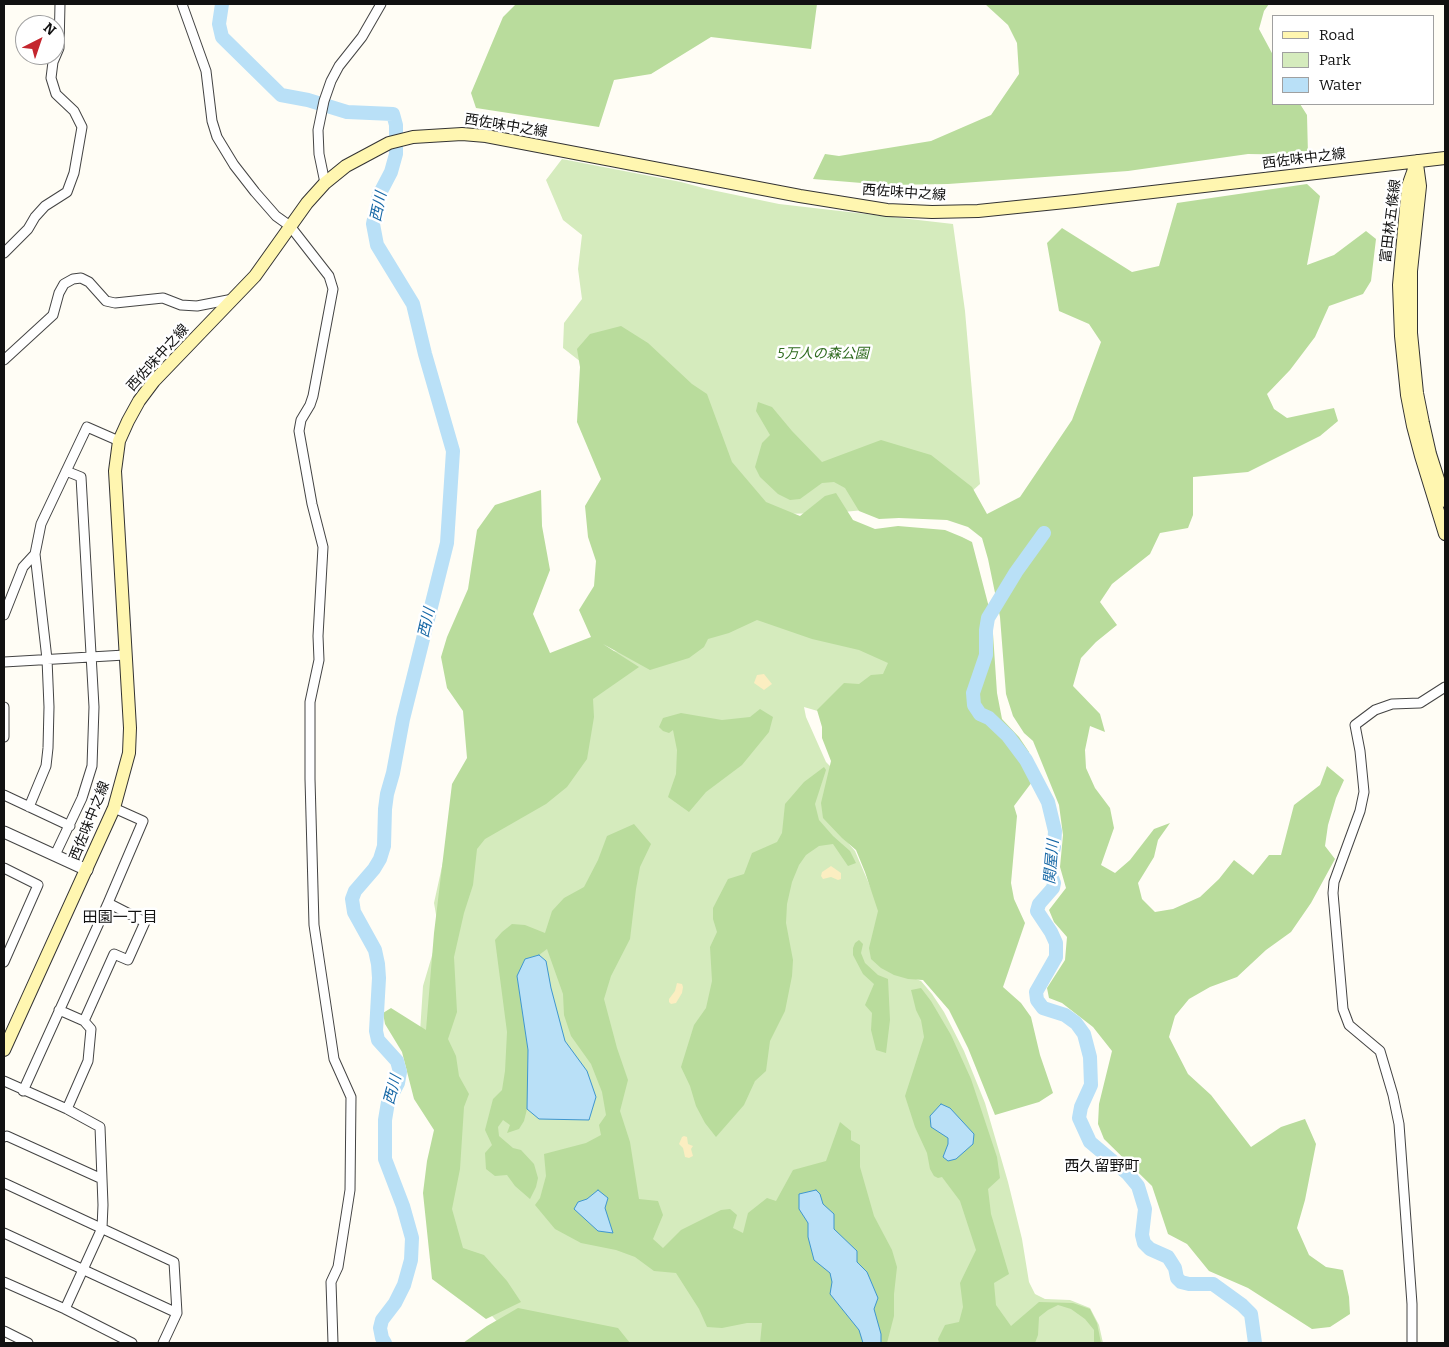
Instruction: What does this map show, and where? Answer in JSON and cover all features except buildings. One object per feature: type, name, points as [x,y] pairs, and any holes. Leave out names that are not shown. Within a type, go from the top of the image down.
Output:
[{"type":"main road","name":"西佐味中之線","points":[[4,1050],[114,808],[129,753],[130,728],[124,655],[115,471],[119,441],[139,401],[154,381],[234,299],[271,255],[290,226],[325,182],[346,166],[388,143],[413,137],[462,134],[486,136],[792,194],[887,210],[932,212],[978,211],[1445,158]]},
{"type":"main road","name":"富田林五條線","points":[[1417,161],[1420,186],[1411,271],[1411,333],[1417,393],[1423,424],[1430,454],[1445,500]]},
{"type":"main road","name":"富田林五條線","points":[[1417,161],[1408,186],[1400,265],[1401,336],[1407,395],[1413,426],[1445,534]]},
{"type":"street","points":[[4,253],[28,229],[35,217],[45,206],[67,192],[74,172],[82,127],[74,111],[56,94],[50,78],[53,62],[59,48],[60,4]]},
{"type":"street","points":[[182,4],[206,71],[212,121],[217,136],[234,165],[254,192],[276,216],[290,226],[329,276],[333,289],[313,396],[301,420],[299,430],[312,504],[323,547],[318,636],[319,660],[310,702],[314,925],[334,1059],[352,1097],[350,1190],[338,1267],[331,1282],[333,1343]]},
{"type":"street","points":[[325,182],[318,130],[324,101],[339,66],[362,38],[381,4]]},
{"type":"street","points":[[4,360],[53,314],[59,293],[64,284],[73,279],[81,278],[89,282],[106,301],[115,303],[163,298],[181,305],[196,306],[234,299]]},
{"type":"street","points":[[29,807],[46,766],[49,707],[47,659],[35,554],[41,524],[87,427],[119,441]]},
{"type":"street","points":[[55,855],[82,798],[92,766],[94,707],[81,478],[66,471]]},
{"type":"street","points":[[4,615],[23,567],[35,554]]},
{"type":"street","points":[[4,662],[124,655]]},
{"type":"street","points":[[1412,1343],[1412,1304],[1399,1124],[1393,1094],[1380,1051],[1349,1025],[1343,1009],[1332,893],[1334,882],[1360,811],[1364,792],[1355,725],[1375,710],[1392,704],[1420,703],[1445,687]]},
{"type":"street","points":[[4,707],[4,737]]},
{"type":"street","points":[[4,795],[70,826]]},
{"type":"street","points":[[23,1090],[143,822],[114,808]]},
{"type":"street","points":[[4,832],[87,870]]},
{"type":"street","points":[[4,868],[38,884],[4,962]]},
{"type":"street","points":[[84,1021],[114,954],[128,960],[145,922],[108,903]]},
{"type":"street","points":[[59,1010],[84,1021],[91,1029],[88,1061],[67,1109]]},
{"type":"street","points":[[4,1081],[67,1109],[100,1127],[102,1228],[65,1309]]},
{"type":"street","points":[[4,1137],[7,1136],[102,1178]]},
{"type":"street","points":[[4,1183],[174,1262],[176,1312],[163,1343]]},
{"type":"street","points":[[4,1233],[176,1312]]},
{"type":"street","points":[[4,1282],[65,1309],[132,1343]]},
{"type":"street","points":[[4,1332],[28,1343]]},
{"type":"green space","points":[[516,4],[817,4],[811,49],[711,37],[651,74],[614,80],[599,127],[476,108],[471,93],[503,17]]},
{"type":"green space","points":[[985,4],[1269,4],[1264,11],[1259,29],[1272,53],[1272,105],[1301,105],[1307,115],[1308,155],[1248,154],[1128,171],[948,184],[886,185],[813,179],[825,154],[839,156],[931,141],[991,115],[1019,74],[1017,43],[1008,25]]},
{"type":"green space","name":"5万人の森公園","points":[[562,159],[681,182],[779,204],[953,224],[965,311],[980,484],[949,512],[905,506],[833,513],[776,514],[563,348],[564,323],[582,299],[578,269],[582,235],[563,220],[546,180]]},
{"type":"green space","points":[[1307,184],[1320,196],[1307,265],[1334,255],[1366,231],[1376,239],[1371,281],[1363,294],[1329,306],[1315,337],[1290,370],[1267,394],[1274,409],[1287,418],[1334,408],[1338,421],[1320,436],[1248,472],[1193,477],[1193,515],[1188,528],[1160,533],[1150,554],[1112,584],[1100,602],[1117,625],[1096,642],[1081,658],[1073,686],[1100,714],[1105,732],[1090,726],[1085,750],[1086,768],[1095,788],[1110,808],[1114,828],[1101,865],[1115,873],[1130,860],[1154,829],[1170,823],[1158,840],[1154,857],[1138,883],[1142,899],[1155,912],[1173,909],[1200,897],[1219,879],[1234,860],[1253,875],[1269,855],[1281,855],[1294,805],[1320,785],[1327,766],[1344,780],[1336,798],[1328,825],[1325,846],[1335,859],[1311,903],[1291,932],[1266,950],[1237,977],[1210,987],[1189,999],[1175,1016],[1169,1037],[1188,1074],[1211,1095],[1251,1147],[1281,1127],[1305,1119],[1316,1144],[1305,1200],[1297,1228],[1309,1255],[1326,1267],[1343,1270],[1349,1297],[1350,1314],[1330,1327],[1312,1329],[1248,1288],[1209,1271],[1187,1244],[1168,1234],[1152,1186],[1104,1139],[1098,1124],[1099,1104],[1112,1051],[1093,1027],[1062,1003],[1049,998],[1047,988],[1065,960],[1067,937],[1054,922],[1049,910],[1066,888],[1060,867],[1063,835],[1059,805],[1033,741],[1024,733],[1013,716],[1006,694],[1000,617],[982,538],[968,527],[947,520],[879,519],[859,511],[845,488],[834,482],[822,483],[800,499],[790,500],[778,494],[760,477],[755,467],[762,443],[770,435],[756,411],[758,402],[772,407],[822,462],[881,440],[931,455],[972,487],[987,514],[1020,497],[1072,420],[1101,342],[1089,324],[1059,311],[1047,243],[1062,228],[1132,272],[1159,266],[1177,203]]},
{"type":"green space","points":[[621,326],[648,343],[692,384],[707,394],[732,462],[766,502],[800,516],[825,496],[836,493],[853,520],[875,529],[898,526],[945,530],[972,542],[992,619],[997,693],[1002,719],[1019,737],[1029,752],[1032,782],[1014,806],[1017,816],[1011,883],[1014,899],[1025,923],[1003,987],[1021,1003],[1031,1017],[1040,1055],[1053,1093],[1039,1102],[995,1115],[968,1048],[949,1010],[923,980],[908,979],[894,975],[881,968],[871,959],[869,948],[878,911],[865,872],[856,850],[823,818],[821,803],[831,761],[822,738],[822,727],[817,710],[844,683],[859,684],[871,675],[883,674],[888,663],[859,650],[812,639],[757,620],[729,633],[708,639],[704,647],[689,658],[650,670],[603,644],[639,667],[593,699],[594,717],[587,759],[567,787],[546,804],[485,839],[477,849],[473,885],[464,913],[454,957],[457,1012],[448,1039],[456,1056],[459,1076],[469,1094],[464,1107],[460,1169],[452,1209],[463,1248],[484,1255],[507,1281],[521,1302],[486,1319],[432,1279],[423,1193],[427,1161],[434,1130],[414,1099],[402,1052],[385,1024],[383,1013],[391,1008],[426,1030],[434,933],[452,784],[467,758],[463,711],[447,688],[441,657],[447,637],[468,589],[477,530],[495,505],[541,490],[542,526],[550,570],[533,614],[550,653],[591,637],[579,610],[594,586],[596,561],[588,537],[585,506],[601,479],[577,422],[580,367],[577,349],[590,334]]},
{"type":"green space","points":[[751,611],[884,647],[898,675],[821,712],[804,707],[806,717],[826,762],[835,771],[830,822],[855,851],[911,977],[921,981],[932,994],[944,1012],[964,1051],[985,1103],[1008,1182],[1022,1239],[1029,1282],[1035,1294],[1045,1299],[1070,1300],[1090,1308],[1099,1325],[1103,1343],[607,1343],[501,1326],[476,1298],[443,1232],[447,1107],[418,1063],[423,986],[439,932],[434,903],[458,793],[591,650],[646,653]]},
{"type":"green space","points":[[760,709],[773,717],[769,732],[742,765],[706,792],[689,812],[668,797],[676,774],[677,750],[673,730],[669,733],[659,727],[663,718],[681,713],[722,720],[750,717]]},
{"type":"green space","points":[[824,767],[826,770],[815,804],[819,820],[850,851],[856,863],[848,866],[833,844],[819,846],[806,855],[799,865],[792,882],[787,904],[786,923],[793,960],[785,1011],[770,1041],[766,1071],[755,1081],[744,1105],[716,1137],[705,1123],[696,1106],[690,1086],[681,1067],[694,1025],[706,1008],[712,981],[710,947],[717,932],[713,919],[713,908],[728,879],[744,874],[752,853],[777,842],[782,833],[785,804],[804,782]]},
{"type":"green space","points":[[634,824],[651,844],[640,867],[630,939],[611,976],[604,999],[628,1080],[620,1111],[630,1142],[639,1199],[658,1201],[663,1215],[653,1239],[663,1248],[681,1230],[721,1210],[730,1209],[737,1215],[733,1228],[743,1233],[748,1213],[767,1198],[776,1201],[793,1170],[826,1161],[840,1122],[851,1131],[851,1140],[860,1145],[860,1167],[874,1216],[892,1250],[897,1267],[894,1316],[887,1343],[760,1343],[762,1323],[747,1323],[722,1328],[707,1327],[699,1309],[676,1273],[654,1271],[635,1257],[616,1250],[581,1243],[555,1229],[535,1205],[540,1198],[546,1176],[544,1154],[586,1143],[601,1135],[599,1125],[606,1115],[602,1092],[591,1064],[571,1036],[564,1015],[563,994],[547,949],[539,955],[525,959],[517,976],[528,1050],[527,1109],[524,1121],[519,1129],[507,1133],[510,1125],[503,1120],[498,1127],[499,1136],[513,1148],[521,1150],[534,1164],[538,1178],[530,1199],[515,1186],[507,1175],[495,1176],[486,1169],[485,1153],[492,1145],[485,1130],[493,1099],[502,1090],[507,1032],[495,940],[512,924],[525,925],[545,933],[552,911],[564,898],[584,887],[598,860],[607,836]]},
{"type":"green space","points":[[859,940],[863,944],[861,953],[865,963],[878,975],[888,979],[890,1020],[886,1053],[876,1050],[871,1030],[872,1013],[865,1005],[874,984],[863,974],[853,955],[855,943]]},
{"type":"green space","points":[[921,988],[951,1035],[971,1079],[997,1157],[1000,1178],[988,1189],[991,1214],[1009,1274],[994,1283],[996,1305],[1011,1326],[1039,1302],[1073,1303],[1090,1309],[1097,1323],[1101,1343],[1094,1343],[1094,1330],[1085,1319],[1071,1309],[1058,1305],[1039,1317],[1038,1335],[1035,1343],[939,1343],[938,1339],[945,1325],[959,1322],[963,1307],[960,1283],[976,1250],[960,1201],[942,1177],[934,1176],[930,1169],[927,1153],[915,1127],[905,1096],[924,1037],[921,1020],[916,1010],[911,990]]},
{"type":"green space","points":[[518,1308],[618,1328],[630,1343],[463,1343]]},
{"type":"sand","points":[[764,674],[772,684],[764,690],[754,683],[757,675]]},
{"type":"sand","points":[[831,866],[841,873],[841,879],[838,880],[831,877],[823,879],[821,876],[822,872]]},
{"type":"sand","points":[[677,983],[682,984],[682,993],[676,1003],[671,1004],[669,999],[675,991]]},
{"type":"sand","points":[[684,1136],[687,1137],[688,1144],[693,1146],[691,1149],[693,1156],[689,1158],[685,1157],[683,1148],[679,1144]]},
{"type":"water","points":[[539,955],[546,961],[565,1041],[587,1071],[596,1097],[589,1120],[539,1119],[527,1109],[528,1050],[517,976],[525,959]]},
{"type":"water","points":[[941,1104],[950,1108],[974,1134],[973,1144],[956,1159],[948,1161],[943,1157],[948,1144],[948,1138],[931,1127],[930,1116]]},
{"type":"water","points":[[598,1190],[608,1198],[605,1208],[613,1233],[598,1231],[574,1209],[578,1202],[587,1199]]},
{"type":"water","points":[[816,1190],[820,1194],[823,1204],[834,1214],[834,1229],[857,1251],[857,1262],[867,1272],[878,1298],[874,1309],[881,1334],[881,1343],[863,1343],[859,1330],[830,1294],[832,1282],[830,1273],[814,1260],[808,1237],[808,1223],[799,1209],[799,1194]]},
{"type":"waterway","name":"西川","points":[[222,4],[219,24],[222,37],[281,95],[308,100],[347,112],[393,114],[396,125],[396,154],[391,172],[379,195],[373,224],[377,245],[413,304],[425,354],[453,451],[447,543],[403,719],[387,794],[384,846],[380,859],[374,869],[355,891],[352,899],[354,912],[375,950],[378,964],[376,1031],[378,1040],[397,1061],[400,1072],[398,1083],[388,1102],[385,1120],[385,1159],[403,1206],[412,1238],[411,1260],[404,1285],[395,1303],[382,1320],[380,1328],[385,1343]]},
{"type":"waterway","name":"関屋川","points":[[1044,533],[1016,572],[988,618],[986,655],[973,693],[974,705],[980,714],[989,718],[1008,736],[1026,760],[1048,802],[1055,831],[1049,870],[1054,883],[1053,888],[1039,904],[1037,911],[1056,943],[1056,957],[1036,992],[1037,1000],[1043,1008],[1065,1015],[1076,1023],[1084,1034],[1090,1057],[1091,1085],[1081,1107],[1079,1118],[1090,1142],[1128,1174],[1138,1186],[1145,1209],[1142,1235],[1144,1243],[1150,1249],[1168,1257],[1175,1268],[1177,1278],[1181,1282],[1213,1284],[1242,1305],[1251,1314],[1255,1343]]},
{"type":"district","name":"田園一丁目","points":[[120,918]]},
{"type":"district","name":"西久留野町","points":[[1102,1167]]}]
